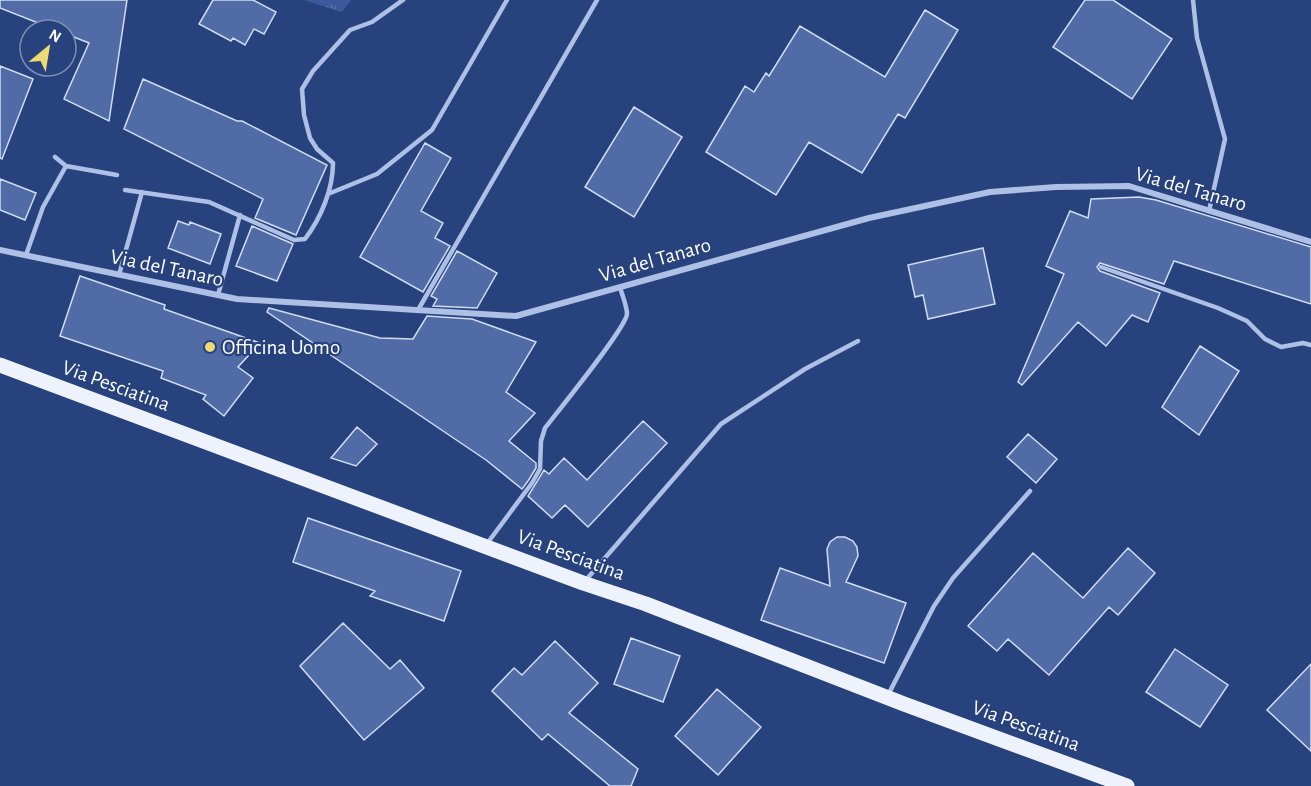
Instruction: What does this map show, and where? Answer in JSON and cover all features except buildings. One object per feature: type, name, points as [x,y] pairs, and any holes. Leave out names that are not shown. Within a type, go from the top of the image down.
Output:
[{"type":"main road","name":"Via Pesciatina","points":[[0,366],[583,583],[657,608],[886,697],[1127,786]]},
{"type":"street","name":"Via del Tanaro","points":[[0,250],[237,299],[516,316],[869,218],[990,192],[1056,187],[1129,186],[1311,242]]},
{"type":"lane","points":[[125,190],[209,202],[294,240],[305,238],[315,226],[328,194],[333,179],[333,163],[317,149],[310,138],[304,115],[302,89],[313,71],[350,30],[372,22],[403,0]]},
{"type":"lane","points":[[328,194],[377,174],[432,130],[507,0]]},
{"type":"lane","points":[[418,310],[597,0]]},
{"type":"lane","points":[[1193,0],[1197,38],[1225,139],[1209,211]]},
{"type":"lane","points":[[55,157],[66,166],[117,174]]},
{"type":"lane","points":[[26,255],[43,207],[66,166]]},
{"type":"lane","points":[[119,275],[142,192]]},
{"type":"lane","points":[[218,295],[240,215]]},
{"type":"lane","points":[[1101,267],[1218,308],[1247,321],[1265,339],[1281,347],[1303,343],[1311,345]]},
{"type":"lane","points":[[486,546],[540,469],[541,441],[545,428],[623,323],[627,314],[620,287]]},
{"type":"lane","points":[[583,583],[721,424],[805,369],[858,341]]},
{"type":"lane","points":[[886,697],[934,606],[953,578],[1030,491]]},
{"type":"green space","points":[[304,0],[351,0],[342,12]]},
{"type":"place","name":"Officina Uomo","points":[[210,347]]}]
